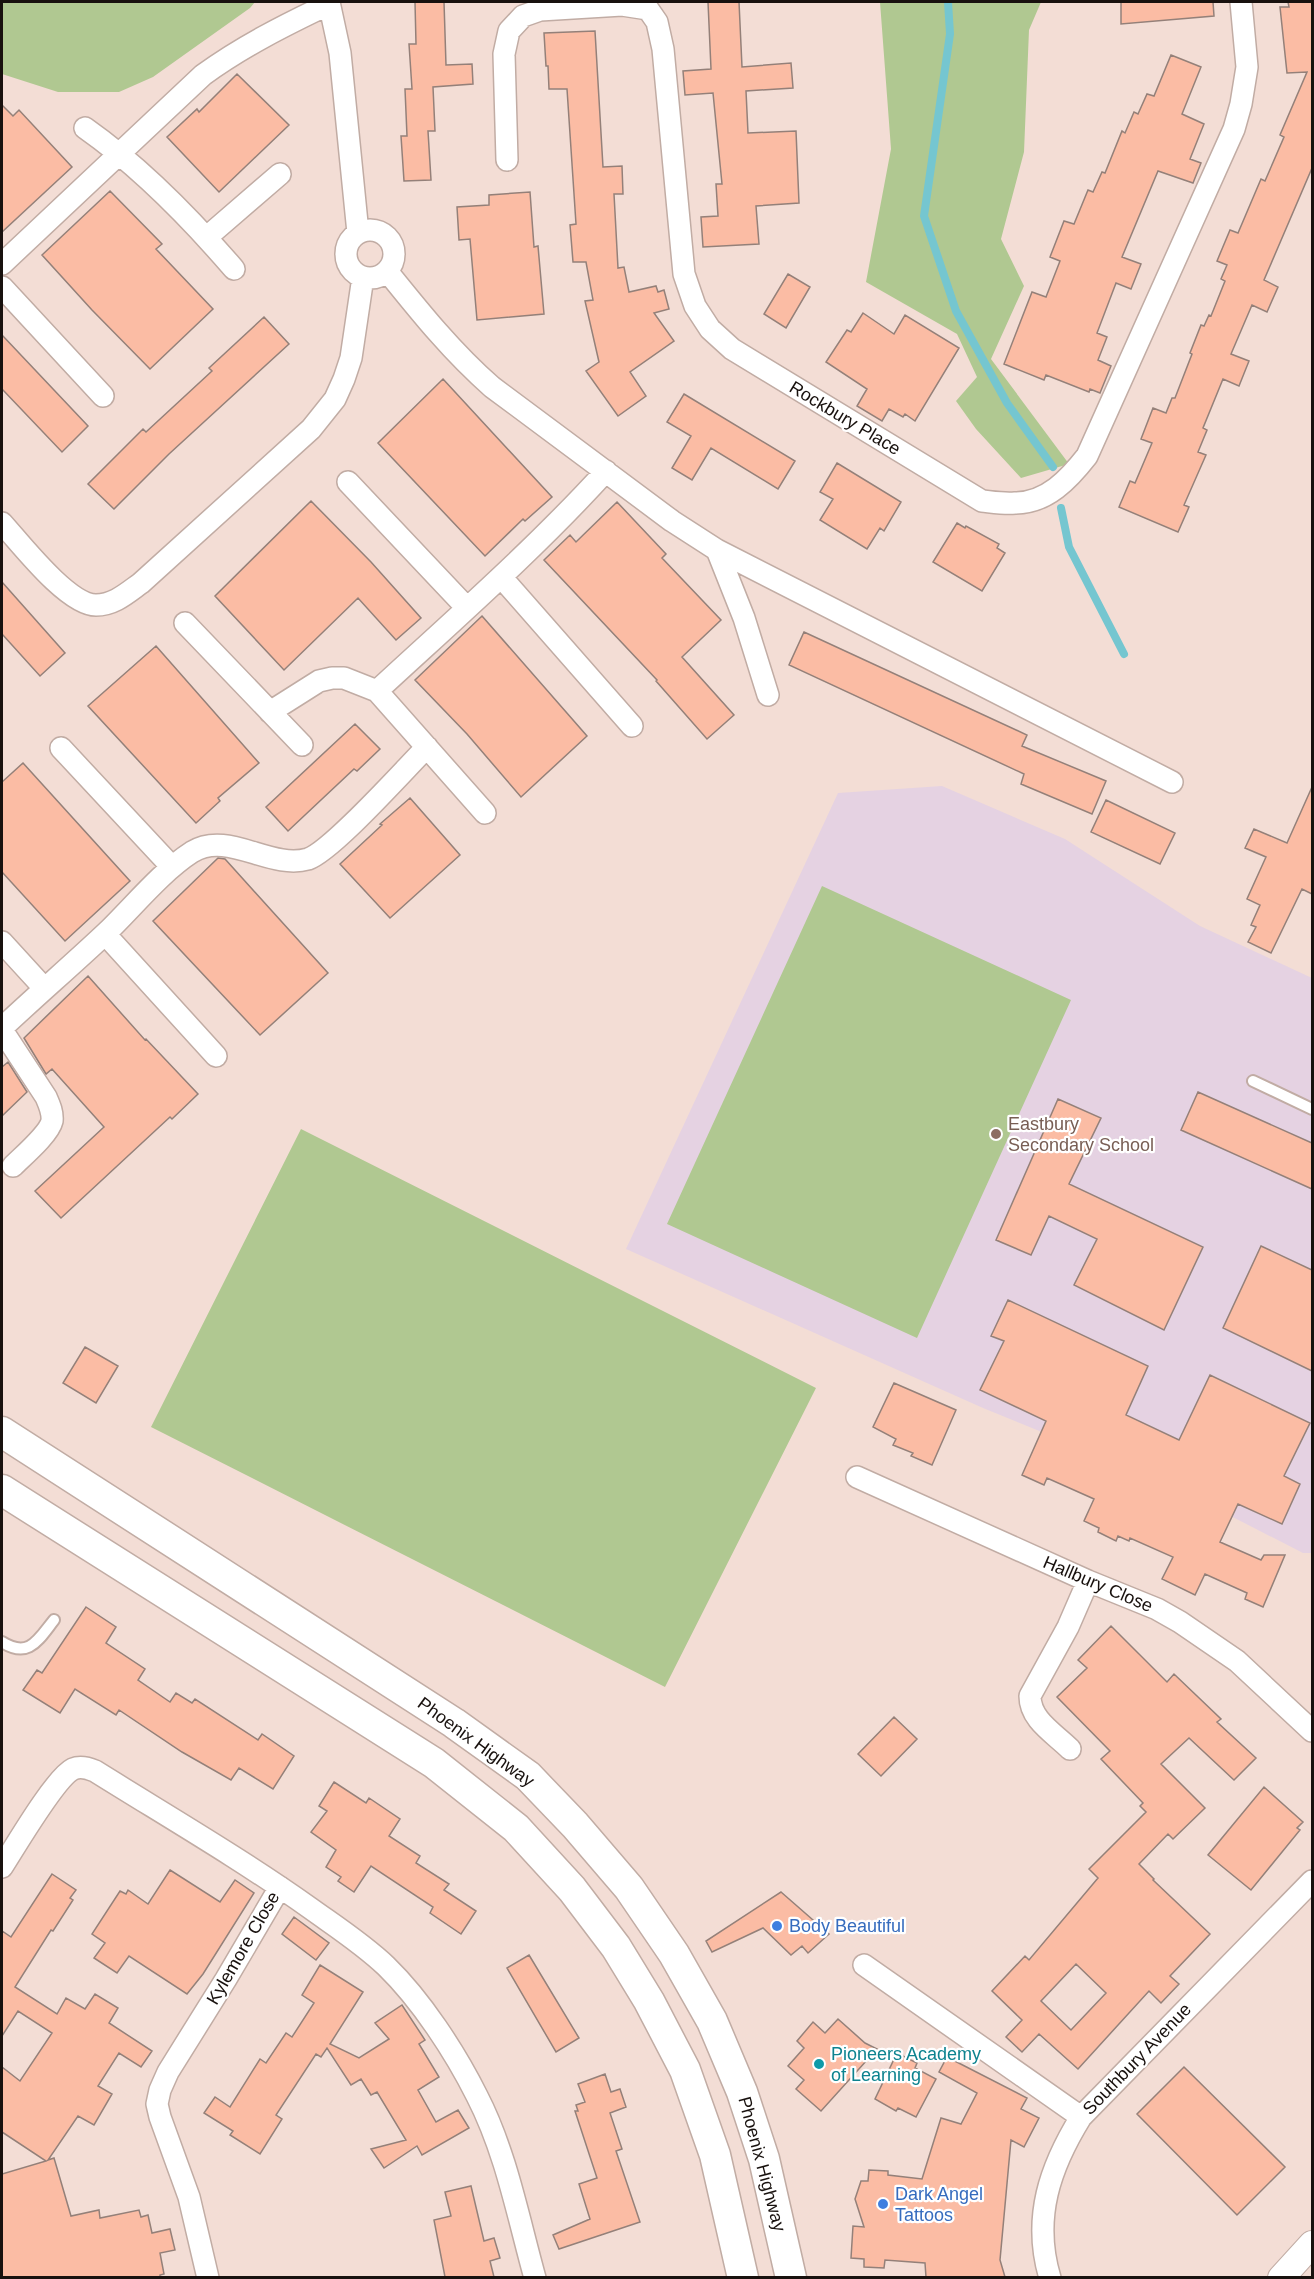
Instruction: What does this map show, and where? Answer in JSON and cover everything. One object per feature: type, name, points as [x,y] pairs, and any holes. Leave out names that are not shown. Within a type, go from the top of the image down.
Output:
[{"type":"main road","name":"Phoenix Highway","points":[[2,1432],[454,1723],[528,1776],[575,1825],[629,1888],[674,1954],[712,2021],[742,2092],[764,2159],[791,2277]]},
{"type":"main road","points":[[2,1490],[434,1763],[516,1828],[572,1889],[616,1947],[649,2001],[685,2070],[715,2155],[743,2277]]},
{"type":"street","name":"Rockbury Place","points":[[507,160],[504,54],[510,31],[523,16],[540,10],[622,5],[648,9],[657,22],[663,49],[684,274],[695,306],[710,329],[732,349],[982,501],[1017,504],[1044,496],[1069,480],[1087,456],[1234,129],[1247,67],[1241,2]]},
{"type":"street","points":[[2,264],[172,103],[232,54],[329,3],[340,53],[358,233]]},
{"type":"street","points":[[85,128],[121,153],[207,237],[234,269]]},
{"type":"street","points":[[207,237],[280,174]]},
{"type":"street","points":[[373,230],[380,232],[391,243],[393,258],[387,271],[372,278],[363,277],[351,268],[347,261],[348,245],[358,233],[373,230]]},
{"type":"street","points":[[387,271],[441,338],[492,387],[672,521],[717,550],[1172,782]]},
{"type":"street","points":[[2,523],[63,589],[79,599],[93,605],[107,604],[122,597],[141,583],[311,429],[335,399],[351,358],[363,277]]},
{"type":"street","points":[[2,287],[103,396]]},
{"type":"street","points":[[377,691],[502,578],[606,471]]},
{"type":"street","points":[[348,482],[467,608]]},
{"type":"street","points":[[717,550],[744,618],[768,695]]},
{"type":"street","points":[[502,578],[632,726]]},
{"type":"street","points":[[185,623],[302,745]]},
{"type":"street","points":[[270,712],[319,681],[332,678],[344,678],[377,691],[485,813]]},
{"type":"street","points":[[13,1166],[49,1128],[52,1119],[51,1108],[46,1097],[2,1029],[105,934],[172,867],[194,851],[211,846],[234,848],[279,860],[294,861],[310,858],[338,836],[427,747]]},
{"type":"street","points":[[61,748],[172,867]]},
{"type":"street","points":[[105,934],[216,1056]]},
{"type":"street","points":[[2,942],[44,988]]},
{"type":"street","name":"Hallbury Close","points":[[857,1477],[1088,1581],[1157,1609],[1208,1639],[1237,1661],[1312,1731]]},
{"type":"street","points":[[1070,1749],[1034,1715],[1030,1706],[1030,1696],[1068,1627],[1088,1581]]},
{"type":"street","name":"Kylemore Close","points":[[2,1867],[59,1780],[73,1769],[83,1767],[95,1771],[280,1887],[160,2090],[158,2104],[160,2117],[189,2198],[208,2277]]},
{"type":"street","name":"Southbury Avenue","points":[[1050,2277],[1046,2265],[1041,2222],[1048,2187],[1056,2164],[1081,2117],[1312,1881]]},
{"type":"street","points":[[280,1887],[347,1934],[385,1965],[411,1993],[436,2028],[477,2096],[497,2141],[535,2277]]},
{"type":"street","points":[[864,1965],[1081,2117]]},
{"type":"street","points":[[1281,2277],[1312,2244]]},
{"type":"lane","points":[[1253,1081],[1312,1109]]},
{"type":"lane","points":[[2,1642],[21,1650],[30,1648],[54,1620]]},
{"type":"shaded area","name":"Eastbury Secondary School","points":[[942,786],[1065,839],[1200,926],[1312,978],[1312,1553],[1303,1553],[1176,1488],[983,1408],[626,1249],[838,793]]},
{"type":"green space","points":[[2,2],[255,2],[250,8],[153,77],[119,92],[58,92],[2,74]]},
{"type":"green space","points":[[880,2],[1041,2],[1029,30],[1024,152],[1001,239],[1024,286],[991,359],[1069,464],[1021,478],[976,429],[956,401],[977,377],[957,334],[866,282],[891,149]]},
{"type":"green space","points":[[822,886],[1071,1000],[917,1338],[667,1224]]},
{"type":"green space","points":[[301,1129],[816,1388],[665,1687],[151,1427]]},
{"type":"building","points":[[415,2],[444,2],[446,65],[472,64],[473,84],[433,87],[435,131],[428,131],[431,180],[404,181],[401,136],[407,136],[405,89],[412,89],[409,44],[416,44]]},
{"type":"building","points":[[708,2],[739,2],[742,67],[791,63],[793,88],[746,91],[748,133],[796,131],[799,203],[756,206],[759,244],[703,247],[701,217],[718,216],[716,184],[722,184],[713,93],[685,95],[683,71],[711,69]]},
{"type":"building","points":[[1121,2],[1213,2],[1214,16],[1121,24]]},
{"type":"building","points":[[1288,2],[1312,2],[1312,168],[1264,280],[1278,287],[1267,312],[1252,305],[1231,354],[1249,361],[1239,386],[1223,379],[1203,428],[1207,430],[1198,452],[1206,455],[1184,505],[1189,507],[1178,532],[1119,507],[1130,481],[1135,483],[1152,443],[1141,439],[1153,408],[1166,413],[1172,398],[1175,398],[1201,325],[1204,326],[1209,315],[1211,316],[1225,281],[1221,279],[1227,265],[1217,261],[1230,230],[1238,233],[1261,179],[1265,181],[1284,137],[1280,135],[1307,72],[1287,73],[1280,7],[1289,7]]},
{"type":"building","points":[[595,31],[603,167],[622,166],[623,194],[614,194],[618,268],[624,267],[629,292],[656,286],[658,292],[664,290],[669,309],[654,313],[674,341],[630,372],[646,396],[618,416],[586,371],[599,362],[585,301],[593,300],[586,262],[573,262],[570,225],[576,224],[567,89],[549,89],[544,33]]},
{"type":"building","points":[[1171,55],[1201,67],[1182,114],[1204,124],[1190,159],[1201,163],[1193,183],[1158,171],[1122,257],[1141,264],[1131,289],[1116,283],[1097,333],[1107,337],[1098,360],[1111,366],[1100,393],[1090,389],[1089,392],[1046,375],[1044,380],[1004,364],[1032,292],[1046,297],[1060,261],[1050,257],[1064,221],[1074,224],[1088,190],[1093,192],[1102,172],[1105,173],[1122,131],[1125,133],[1134,112],[1138,114],[1147,94],[1154,96]]},
{"type":"building","points":[[237,74],[289,125],[219,192],[167,137],[197,109],[199,112]]},
{"type":"building","points":[[2,105],[13,116],[19,110],[72,167],[2,232]]},
{"type":"building","points":[[110,191],[162,244],[156,249],[213,309],[150,369],[42,255]]},
{"type":"building","points":[[530,192],[534,247],[538,246],[544,314],[477,320],[470,239],[459,240],[457,207],[489,205],[489,195]]},
{"type":"building","points":[[788,274],[810,287],[786,328],[764,314]]},
{"type":"building","points":[[863,313],[894,334],[905,315],[959,348],[915,421],[905,414],[903,417],[889,409],[882,421],[857,406],[867,389],[826,362],[847,330],[851,332]]},
{"type":"building","points":[[264,317],[289,344],[169,454],[114,509],[88,484],[143,429],[146,432],[212,371],[209,368]]},
{"type":"building","points":[[2,335],[88,426],[62,452],[2,389]]},
{"type":"building","points":[[443,379],[552,497],[525,521],[523,519],[485,556],[378,443]]},
{"type":"building","points":[[684,394],[795,461],[778,489],[711,448],[692,480],[672,468],[691,436],[667,422]]},
{"type":"building","points":[[837,463],[901,502],[884,531],[880,528],[867,549],[820,520],[833,499],[820,492]]},
{"type":"building","points":[[311,501],[371,562],[421,618],[396,640],[358,598],[284,670],[215,596]]},
{"type":"building","points":[[617,502],[666,554],[662,558],[721,620],[682,657],[734,715],[707,739],[657,680],[544,560],[570,535],[576,542]]},
{"type":"building","points":[[957,523],[999,544],[997,548],[1005,553],[982,591],[933,562]]},
{"type":"building","points":[[2,582],[65,653],[40,676],[2,634]]},
{"type":"building","points":[[482,616],[587,736],[521,797],[467,734],[415,680]]},
{"type":"building","points":[[804,632],[1027,735],[1022,746],[1106,781],[1092,814],[1021,784],[1024,774],[789,665]]},
{"type":"building","points":[[156,646],[259,763],[218,798],[220,801],[196,823],[88,706]]},
{"type":"building","points":[[355,724],[380,749],[357,771],[354,769],[288,831],[266,807]]},
{"type":"building","points":[[23,763],[130,881],[65,941],[2,872],[2,782]]},
{"type":"building","points":[[1312,787],[1312,894],[1302,889],[1271,953],[1248,942],[1256,927],[1251,925],[1260,905],[1247,899],[1266,857],[1245,848],[1254,829],[1287,843]]},
{"type":"building","points":[[410,798],[460,855],[390,918],[340,864]]},
{"type":"building","points":[[1106,800],[1175,833],[1160,864],[1091,832]]},
{"type":"building","points":[[218,858],[225,859],[328,973],[260,1035],[153,921]]},
{"type":"building","points":[[88,976],[145,1040],[198,1094],[61,1218],[35,1191],[104,1127],[52,1069],[46,1074],[24,1038]]},
{"type":"building","points":[[8,1062],[27,1092],[2,1116],[2,1067]]},
{"type":"building","points":[[1198,1092],[1312,1143],[1312,1189],[1181,1130]]},
{"type":"building","points":[[1058,1099],[1101,1118],[1069,1184],[1203,1247],[1164,1330],[1074,1285],[1097,1239],[1049,1216],[1031,1255],[996,1240]]},
{"type":"building","points":[[1261,1246],[1312,1270],[1312,1371],[1223,1328]]},
{"type":"building","points":[[1008,1300],[1148,1366],[1126,1415],[1179,1440],[1210,1375],[1310,1423],[1284,1476],[1300,1484],[1282,1524],[1238,1504],[1220,1542],[1261,1560],[1264,1555],[1285,1555],[1263,1607],[1245,1599],[1247,1593],[1205,1574],[1195,1595],[1162,1579],[1173,1557],[1130,1538],[1129,1541],[1118,1536],[1116,1541],[1098,1532],[1099,1528],[1084,1521],[1094,1499],[1047,1478],[1044,1485],[1022,1475],[1046,1421],[980,1390],[1004,1341],[991,1336]]},
{"type":"building","points":[[85,1347],[118,1366],[96,1403],[63,1383]]},
{"type":"building","points":[[894,1383],[956,1410],[932,1465],[911,1456],[913,1453],[893,1445],[896,1439],[873,1427]]},
{"type":"building","points":[[86,1607],[116,1627],[106,1643],[145,1669],[138,1680],[170,1702],[176,1693],[192,1703],[195,1699],[258,1740],[262,1734],[294,1756],[273,1789],[239,1768],[231,1780],[182,1752],[119,1710],[116,1715],[75,1689],[60,1713],[23,1690],[37,1670],[42,1673]]},
{"type":"building","points":[[1111,1626],[1167,1682],[1174,1674],[1221,1719],[1217,1722],[1256,1758],[1234,1780],[1189,1738],[1161,1764],[1205,1808],[1173,1839],[1168,1834],[1139,1864],[1210,1934],[1170,1976],[1179,1984],[1161,2003],[1149,1991],[1078,2069],[1039,2034],[1022,2052],[1006,2037],[1022,2020],[992,1991],[1025,1956],[1029,1960],[1098,1878],[1089,1869],[1146,1812],[1140,1806],[1143,1803],[1101,1759],[1110,1751],[1057,1697],[1087,1668],[1078,1660]],"holes":[[[1076,1964],[1106,1993],[1071,2030],[1041,2001]]]},
{"type":"building","points":[[894,1717],[917,1739],[881,1776],[858,1754]]},
{"type":"building","points":[[334,1782],[366,1803],[369,1798],[400,1819],[389,1836],[420,1856],[416,1863],[449,1884],[444,1890],[476,1911],[461,1934],[430,1913],[433,1907],[371,1866],[354,1892],[338,1881],[341,1877],[326,1867],[336,1850],[311,1832],[327,1811],[319,1806]]},
{"type":"building","points":[[1264,1787],[1303,1822],[1297,1828],[1300,1830],[1251,1890],[1208,1855]]},
{"type":"building","points":[[170,1870],[220,1902],[235,1880],[254,1893],[203,1974],[187,1994],[129,1956],[117,1973],[94,1958],[105,1943],[92,1934],[120,1891],[126,1894],[128,1890],[148,1904]]},
{"type":"building","points":[[52,1874],[76,1890],[70,1898],[73,1900],[15,1987],[57,2014],[66,1998],[85,2009],[95,1994],[118,2008],[109,2023],[152,2051],[141,2067],[119,2053],[98,2086],[112,2094],[94,2125],[78,2116],[48,2160],[54,2158],[71,2216],[99,2210],[100,2218],[139,2210],[141,2217],[148,2215],[152,2233],[170,2229],[175,2250],[160,2253],[164,2274],[160,2277],[2,2277],[2,2174],[46,2161],[2,2132],[2,2067],[20,2081],[52,2033],[18,2011],[2,2036],[2,1931],[11,1937]]},
{"type":"building","name":"Body Beautiful","points":[[781,1892],[829,1934],[808,1953],[802,1946],[791,1955],[763,1928],[712,1952],[706,1941]]},
{"type":"building","points":[[294,1917],[329,1943],[316,1960],[282,1934]]},
{"type":"building","points":[[529,1955],[579,2038],[556,2052],[507,1968]]},
{"type":"building","points":[[320,1965],[363,1992],[330,2044],[359,2058],[389,2039],[375,2023],[402,2005],[425,2040],[419,2044],[439,2077],[418,2090],[436,2122],[458,2110],[469,2128],[422,2155],[417,2146],[384,2168],[371,2149],[406,2140],[377,2092],[371,2095],[361,2079],[351,2085],[327,2048],[321,2057],[316,2054],[276,2115],[282,2119],[260,2154],[230,2135],[233,2131],[204,2113],[215,2097],[230,2107],[260,2059],[266,2063],[286,2033],[292,2037],[314,2003],[302,1995]]},
{"type":"building","name":"Pioneers Academy of Learning","points":[[838,2019],[865,2043],[877,2049],[821,2111],[796,2089],[804,2080],[788,2066],[804,2048],[797,2041],[813,2022],[825,2033]]},
{"type":"building","points":[[897,2053],[917,2063],[915,2068],[936,2079],[916,2117],[898,2108],[896,2111],[875,2099]]},
{"type":"building","points":[[947,2057],[1027,2098],[1021,2109],[1039,2118],[1024,2147],[1011,2140],[1000,2260],[1005,2277],[926,2277],[925,2263],[885,2260],[884,2268],[864,2267],[864,2259],[851,2258],[853,2226],[864,2227],[855,2199],[861,2181],[868,2181],[869,2170],[888,2171],[888,2175],[922,2179],[941,2118],[961,2124],[977,2093],[939,2072]]},
{"type":"building","points":[[1184,2067],[1285,2167],[1237,2215],[1137,2114]]},
{"type":"building","points":[[605,2074],[611,2092],[620,2089],[626,2107],[610,2113],[622,2149],[616,2151],[640,2222],[559,2249],[553,2235],[590,2219],[579,2184],[597,2178],[575,2111],[578,2111],[576,2105],[585,2102],[578,2084]]},
{"type":"building","points":[[471,2186],[484,2241],[494,2238],[500,2258],[490,2261],[494,2277],[445,2277],[434,2220],[451,2216],[445,2192]]},
{"type":"waterway","points":[[948,2],[950,34],[924,216],[956,311],[1007,403],[1053,467]]},
{"type":"waterway","points":[[1061,508],[1069,547],[1124,654]]},
{"type":"place","name":"Eastbury Secondary School","points":[[996,1134]]},
{"type":"place","name":"Body Beautiful","points":[[777,1926]]},
{"type":"place","name":"Pioneers Academy of Learning","points":[[819,2064]]},
{"type":"place","name":"Dark Angel Tattoos","points":[[883,2204]]}]
